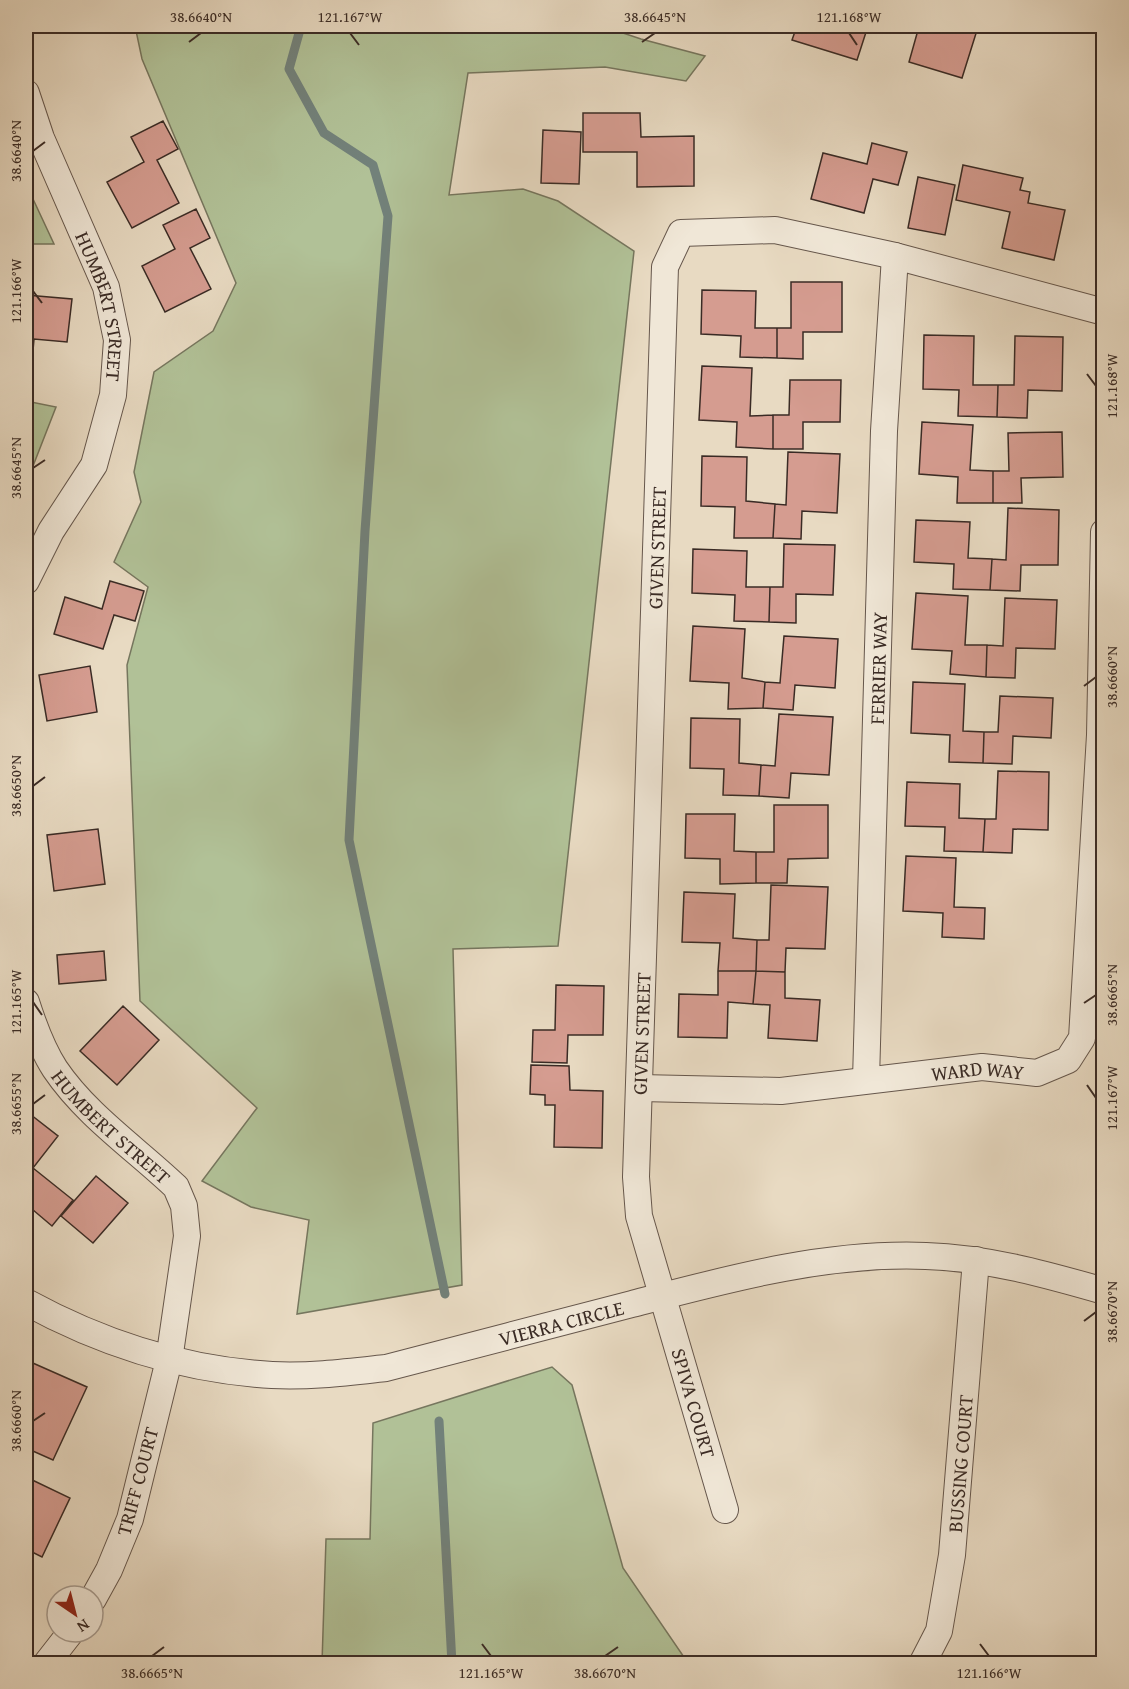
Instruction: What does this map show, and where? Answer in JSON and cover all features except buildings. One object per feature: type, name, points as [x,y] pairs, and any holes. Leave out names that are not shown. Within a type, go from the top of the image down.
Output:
[{"type":"street","name":"HUMBERT STREET","points":[[26,93],[41,138],[106,287],[117,340],[113,395],[94,465],[51,531],[26,582]]},
{"type":"street","name":"GIVEN STREET","points":[[662,1296],[639,1216],[636,1177],[665,267],[681,233],[775,230],[895,256],[1104,312]]},
{"type":"street","name":"FERRIER WAY","points":[[866,1080],[884,442],[895,256]]},
{"type":"street","name":"WARD WAY","points":[[640,1088],[781,1091],[981,1067],[1037,1073],[1068,1060],[1082,1038],[1102,735],[1104,532]]},
{"type":"street","name":"HUMBERT STREET","points":[[26,1002],[54,1068],[79,1098],[176,1187],[184,1206],[187,1236],[169,1359]]},
{"type":"street","name":"VIERRA CIRCLE","points":[[26,1302],[66,1324],[118,1346],[218,1370],[274,1375],[330,1374],[386,1368],[662,1296],[807,1262],[866,1256],[927,1256],[976,1260],[1045,1273],[1104,1291]]},
{"type":"street","name":"BUSSING COURT","points":[[922,1664],[939,1631],[952,1555],[976,1260]]},
{"type":"street","name":"SPIVA COURT","points":[[662,1296],[725,1510]]},
{"type":"street","name":"TRIFF COURT","points":[[102,1584],[110,1570],[130,1519],[169,1359]]},
{"type":"street","points":[[46,1664],[62,1644]]},
{"type":"green space","points":[[135,26],[602,26],[705,56],[686,81],[605,67],[468,73],[449,195],[523,189],[558,201],[634,251],[558,946],[453,949],[462,1285],[297,1314],[309,1220],[251,1207],[202,1181],[257,1108],[140,1001],[127,665],[148,587],[114,562],[141,502],[134,472],[154,372],[213,331],[236,283],[142,59]]},
{"type":"green space","points":[[26,184],[54,244],[26,244]]},
{"type":"green space","points":[[26,401],[56,407],[26,484]]},
{"type":"green space","points":[[552,1367],[572,1385],[623,1568],[688,1663],[322,1663],[326,1539],[370,1539],[373,1423]]},
{"type":"waterway","points":[[301,26],[289,69],[324,133],[373,165],[388,216],[365,531],[349,840],[445,1294]]},
{"type":"waterway","points":[[439,1421],[452,1664]]}]
